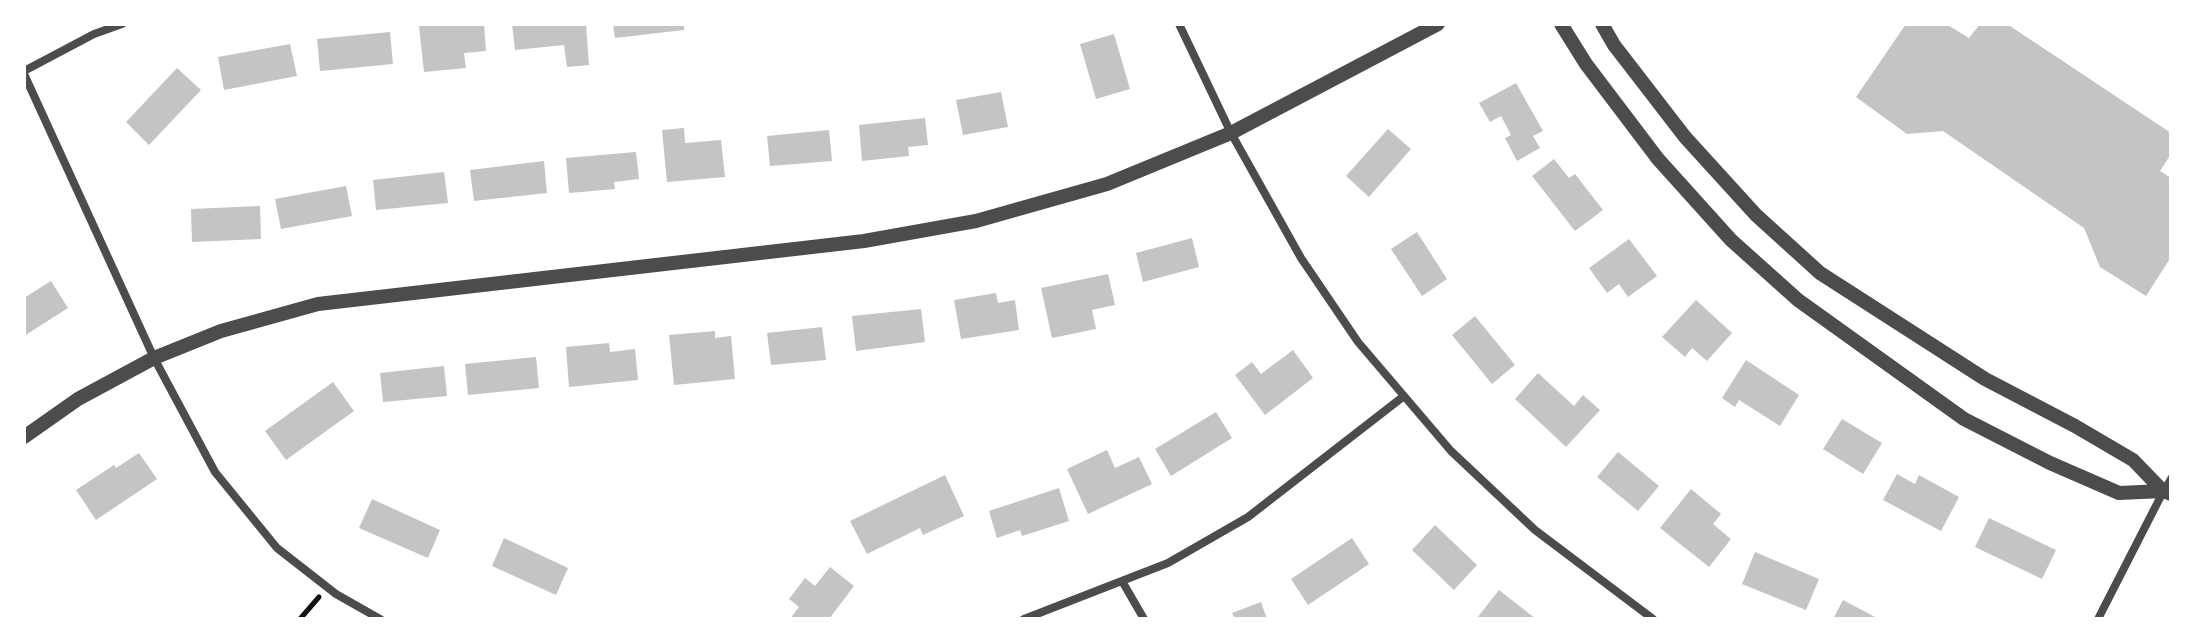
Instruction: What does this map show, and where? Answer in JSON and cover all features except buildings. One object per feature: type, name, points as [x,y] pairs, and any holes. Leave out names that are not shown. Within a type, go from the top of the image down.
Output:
[{"type":"street","points":[[122,24],[94,34],[24,73],[154,358],[215,472],[277,548],[328,587],[380,619]]},
{"type":"street","points":[[1179,24],[1231,133],[1301,258],[1358,342],[1451,451],[1535,530],[1653,619]]},
{"type":"street","points":[[24,437],[78,399],[154,358],[221,331],[318,304],[864,241],[976,221],[1107,184],[1231,133],[1438,24]]},
{"type":"street","points":[[1561,24],[1586,64],[1658,159],[1731,240],[1798,300],[1964,419],[2050,463],[2119,493],[2167,492]]},
{"type":"street","points":[[1602,24],[1614,45],[1685,137],[1756,215],[1820,273],[1985,379],[2133,460],[2167,492]]},
{"type":"street","points":[[1024,619],[1168,563],[1248,517],[1404,396]]},
{"type":"street","points":[[2098,619],[2167,492]]},
{"type":"street","points":[[1122,581],[1144,619]]},
{"type":"lane","points":[[2167,492],[2171,477]]},
{"type":"path","points":[[300,619],[328,587]]}]
